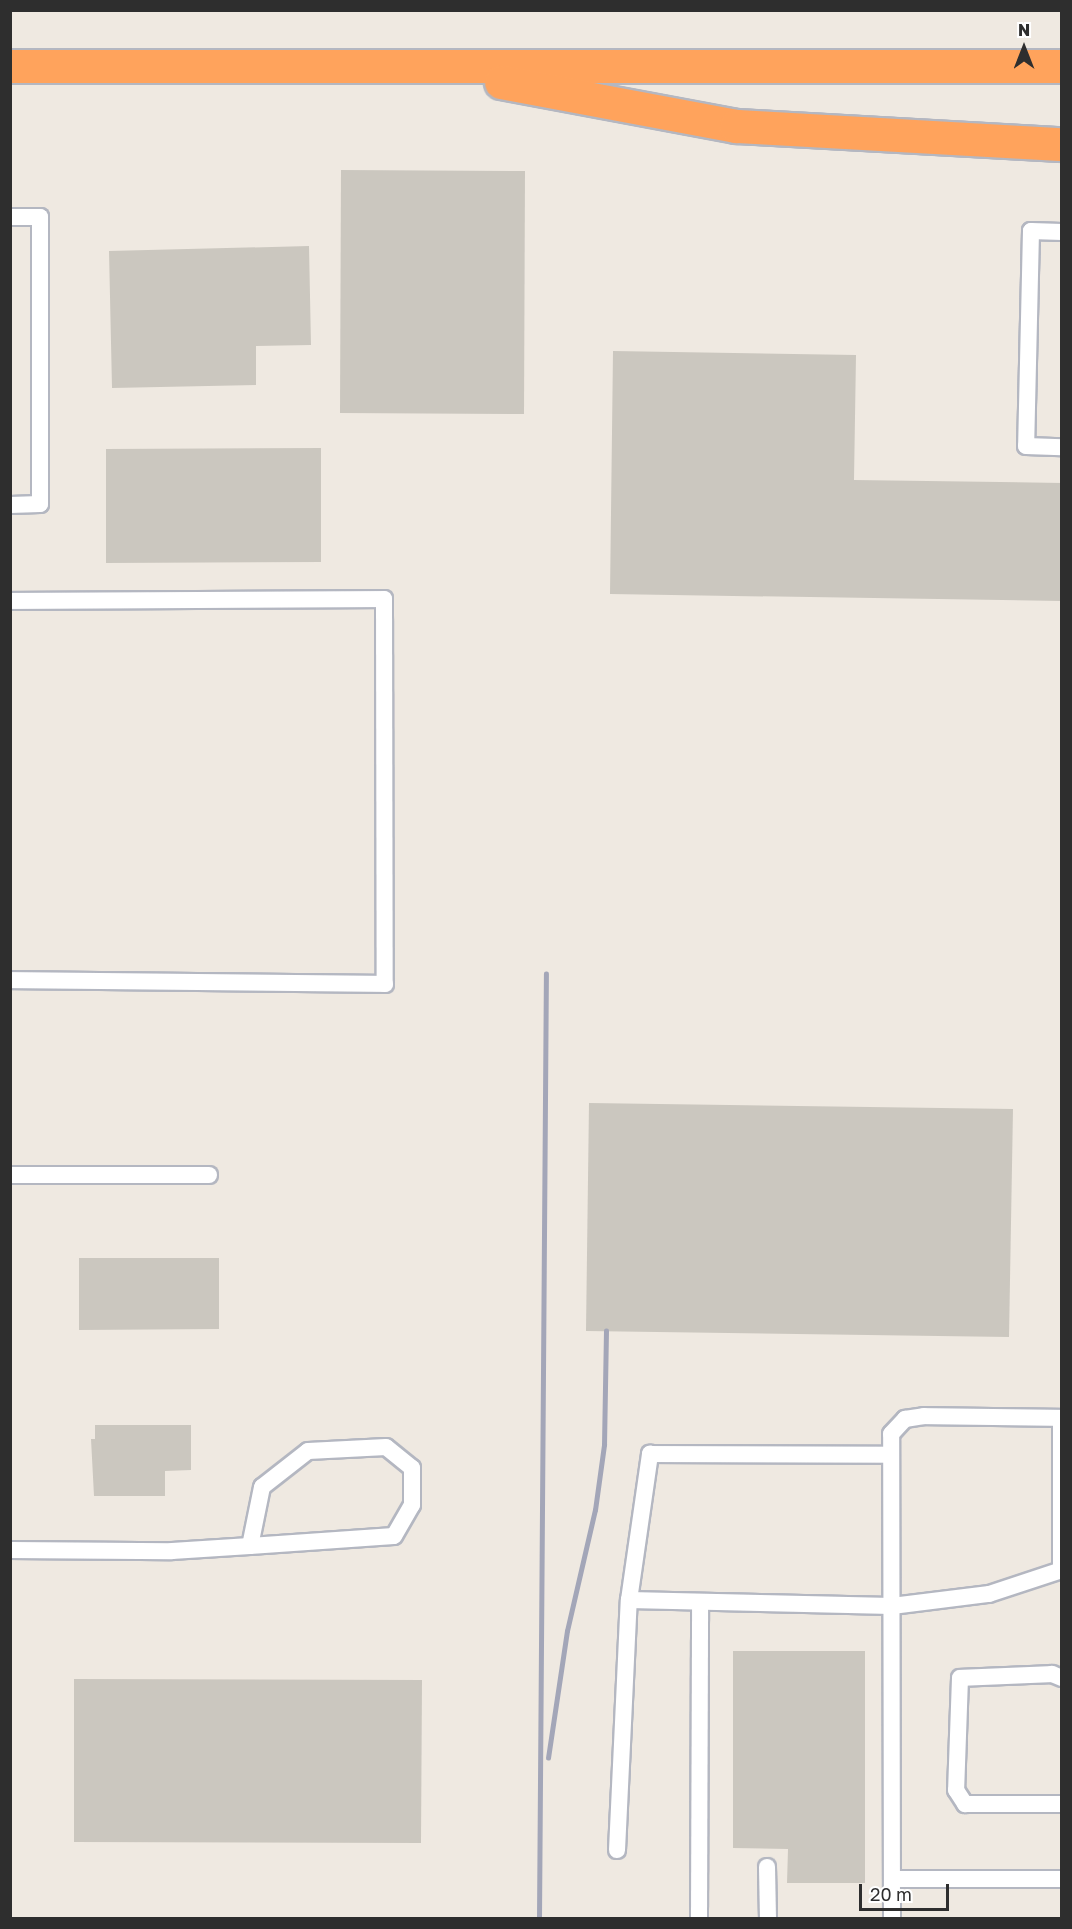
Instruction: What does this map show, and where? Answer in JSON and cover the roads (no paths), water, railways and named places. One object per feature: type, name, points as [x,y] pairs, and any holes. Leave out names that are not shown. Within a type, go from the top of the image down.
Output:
[{"type":"highway","points":[[10,66],[1062,66]]},
{"type":"highway","points":[[423,67],[736,126],[1062,144]]},
{"type":"lane","points":[[10,217],[40,217],[40,504],[10,505]]},
{"type":"lane","points":[[1062,231],[1031,231],[1026,446],[1062,447]]},
{"type":"lane","points":[[10,601],[384,599],[385,984],[10,980]]},
{"type":"lane","points":[[10,1175],[209,1175]]},
{"type":"lane","points":[[629,1600],[700,1604],[892,1606],[988,1594],[1061,1570],[1061,1418],[905,1419],[891,1434],[892,1606],[893,1879],[892,1918]]},
{"type":"lane","points":[[10,1550],[172,1551],[250,1546],[394,1536],[412,1505],[412,1468],[386,1447],[308,1451],[262,1487],[250,1546]]},
{"type":"lane","points":[[617,1850],[629,1600],[650,1454],[891,1455]]},
{"type":"lane","points":[[699,1918],[700,1604]]},
{"type":"lane","points":[[1062,1678],[1052,1674],[960,1678],[956,1790],[965,1804],[1062,1804]]},
{"type":"lane","points":[[767,1867],[768,1918]]},
{"type":"lane","points":[[893,1879],[1062,1879]]},
{"type":"railway","points":[[539,1918],[546,974]]},
{"type":"railway","points":[[548,1758],[567,1631],[595,1510],[604,1445],[606,1331]]}]
